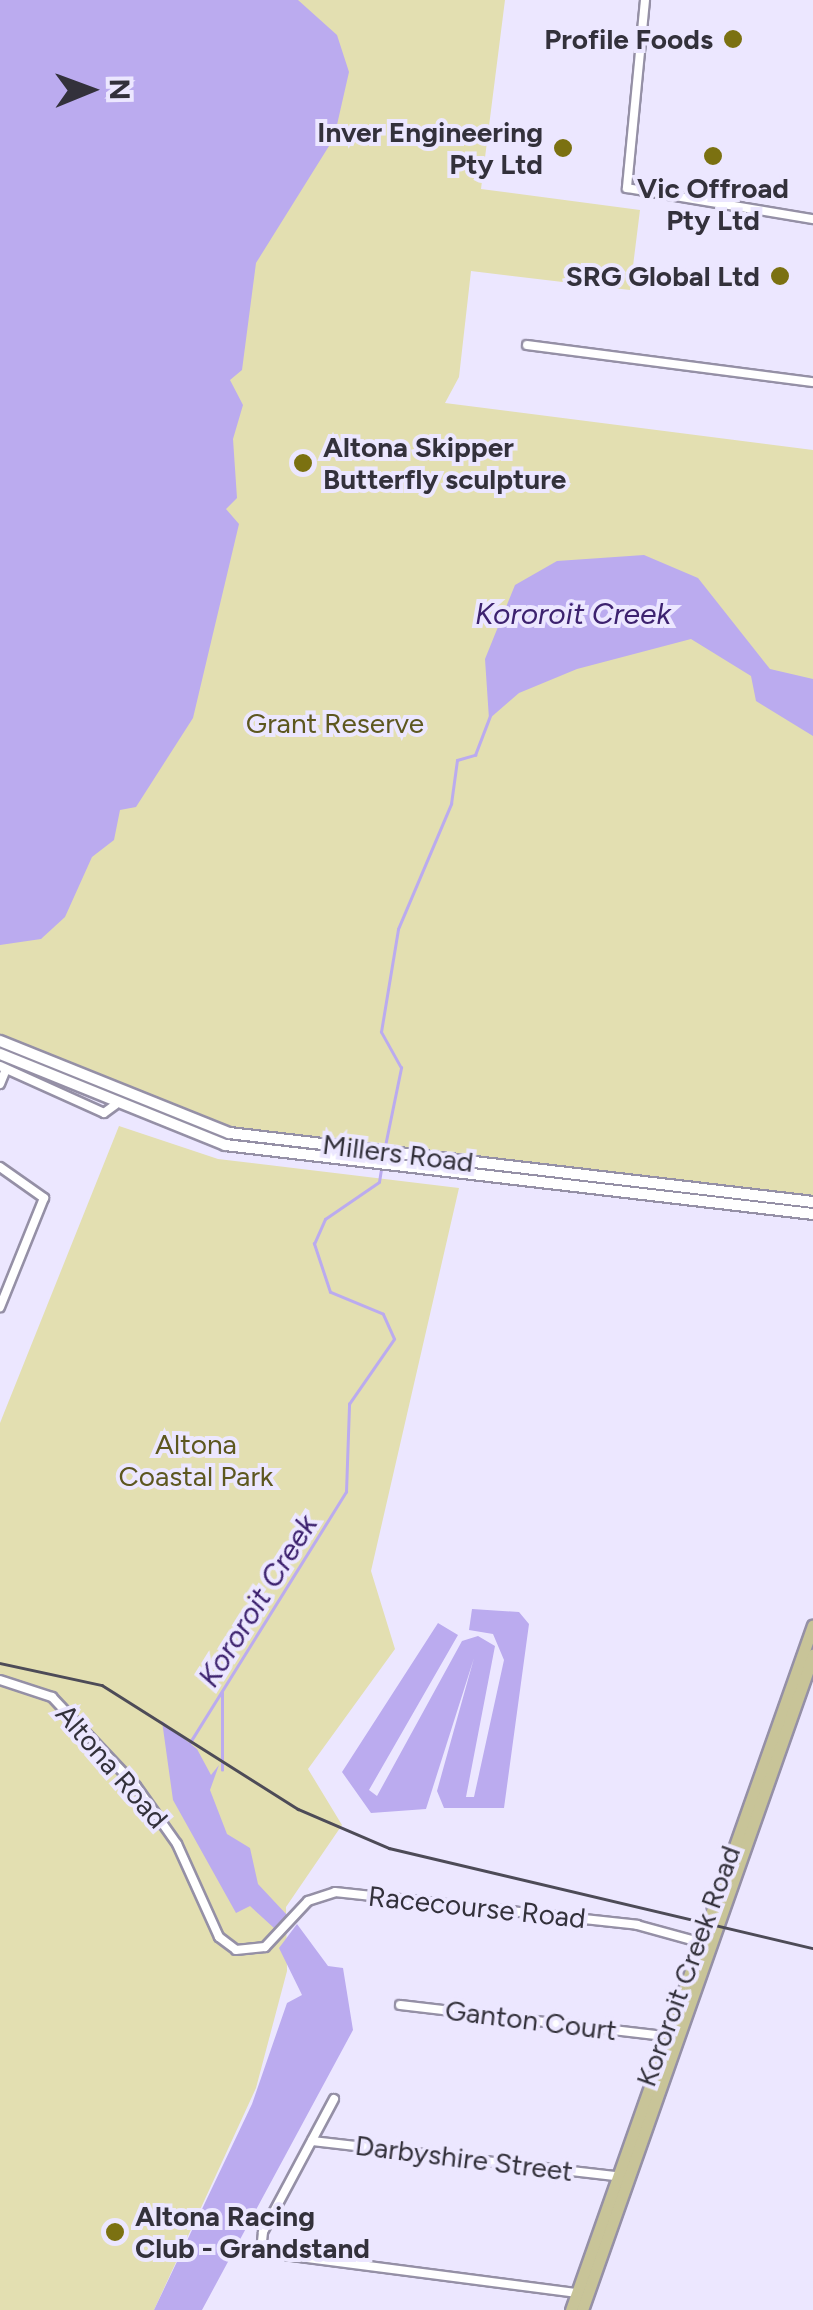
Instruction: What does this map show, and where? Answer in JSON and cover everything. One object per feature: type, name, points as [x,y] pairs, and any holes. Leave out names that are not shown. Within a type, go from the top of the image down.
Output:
[{"type":"main road","name":"Millers Road","points":[[0,1041],[208,1141],[424,1156],[813,1202]]},
{"type":"main road","name":"Millers Road","points":[[0,1054],[117,1099]]},
{"type":"main road","name":"Millers Road","points":[[326,1151],[424,1168],[813,1214]]},
{"type":"main road","name":"Kororoit Creek Road","points":[[731,1864],[813,1625]]},
{"type":"main road","name":"Kororoit Creek Road","points":[[582,2310],[668,2037],[813,1655]]},
{"type":"main road","name":"Kororoit Creek Road","points":[[668,2037],[695,1941],[725,1879]]},
{"type":"main road","name":"Kororoit Creek Road","points":[[571,2310],[621,2178]]},
{"type":"street","points":[[645,0],[627,188],[813,219]]},
{"type":"street","points":[[528,345],[813,382]]},
{"type":"street","points":[[0,1084],[3,1067],[104,1113],[117,1099]]},
{"type":"street","points":[[0,1167],[44,1198],[0,1307]]},
{"type":"street","name":"Altona Road","points":[[0,1680],[52,1697],[136,1786],[224,1943],[251,1951],[274,1938]]},
{"type":"street","name":"Racecourse Road","points":[[274,1938],[297,1912],[330,1892],[377,1894],[638,1925],[695,1941]]},
{"type":"street","name":"Ganton Court","points":[[400,2005],[668,2037]]},
{"type":"street","points":[[334,2099],[260,2250],[577,2294]]},
{"type":"street","name":"Darbyshire Street","points":[[312,2141],[621,2178]]},
{"type":"green space","name":"Grant Reserve","points":[[0,0],[505,0],[481,189],[640,210],[630,290],[471,271],[459,377],[445,403],[813,450],[813,1197],[225,1127],[0,1035]]},
{"type":"green space","name":"Altona Coastal Park","points":[[119,1126],[218,1159],[459,1188],[371,1571],[395,1649],[308,1769],[342,1825],[286,1907],[287,1971],[256,2088],[154,2310],[0,2310],[0,1423]]},
{"type":"green space","points":[[388,1156],[813,1208],[812,1213],[387,1161]]},
{"type":"water","points":[[0,0],[298,0],[337,35],[349,72],[334,138],[256,263],[242,370],[230,380],[243,405],[233,439],[237,498],[226,509],[239,524],[193,718],[136,807],[120,810],[114,840],[92,857],[65,917],[41,939],[0,945]]},
{"type":"water","name":"Kororoit Creek","points":[[644,555],[698,578],[770,669],[813,679],[813,736],[756,701],[751,676],[691,639],[577,669],[519,693],[489,719],[485,659],[515,585],[557,561]]},
{"type":"water","points":[[472,1609],[519,1612],[529,1624],[504,1808],[444,1808],[437,1791],[474,1658],[426,1809],[371,1813],[342,1772],[438,1623],[458,1635],[369,1790],[377,1796],[462,1641],[478,1636],[495,1646],[466,1797],[474,1797],[504,1660],[493,1634],[469,1630]]},
{"type":"water","points":[[162,1721],[197,1749],[211,1775],[219,1765],[210,1790],[227,1834],[250,1848],[258,1884],[287,1915],[274,1928],[250,1906],[236,1913],[173,1800]]},
{"type":"water","points":[[297,1924],[328,1966],[343,1968],[353,2030],[202,2310],[154,2310],[252,2104],[287,2003],[302,1995],[279,1948]]},
{"type":"waterway","name":"Kororoit Creek","points":[[385,1146],[401,1068],[381,1032],[398,929],[451,804],[457,760],[475,755],[490,716]]},
{"type":"waterway","name":"Kororoit Creek","points":[[189,1744],[346,1492],[349,1404],[394,1339],[383,1314],[330,1292],[314,1244],[325,1219],[379,1182],[381,1169]]},
{"type":"waterway","points":[[222,1693],[222,1770]]},
{"type":"railway","points":[[0,1663],[102,1685],[298,1809],[389,1848],[813,1948]]},
{"type":"place","name":"Profile Foods","points":[[733,39]]},
{"type":"place","name":"Inver Engineering Pty Ltd","points":[[563,148]]},
{"type":"place","name":"Vic Offroad Pty Ltd","points":[[713,156]]},
{"type":"place","name":"SRG Global Ltd","points":[[780,276]]},
{"type":"place","name":"Altona Skipper Butterfly sculpture","points":[[303,463]]},
{"type":"place","name":"Altona Racing Club - Grandstand","points":[[115,2232]]}]
